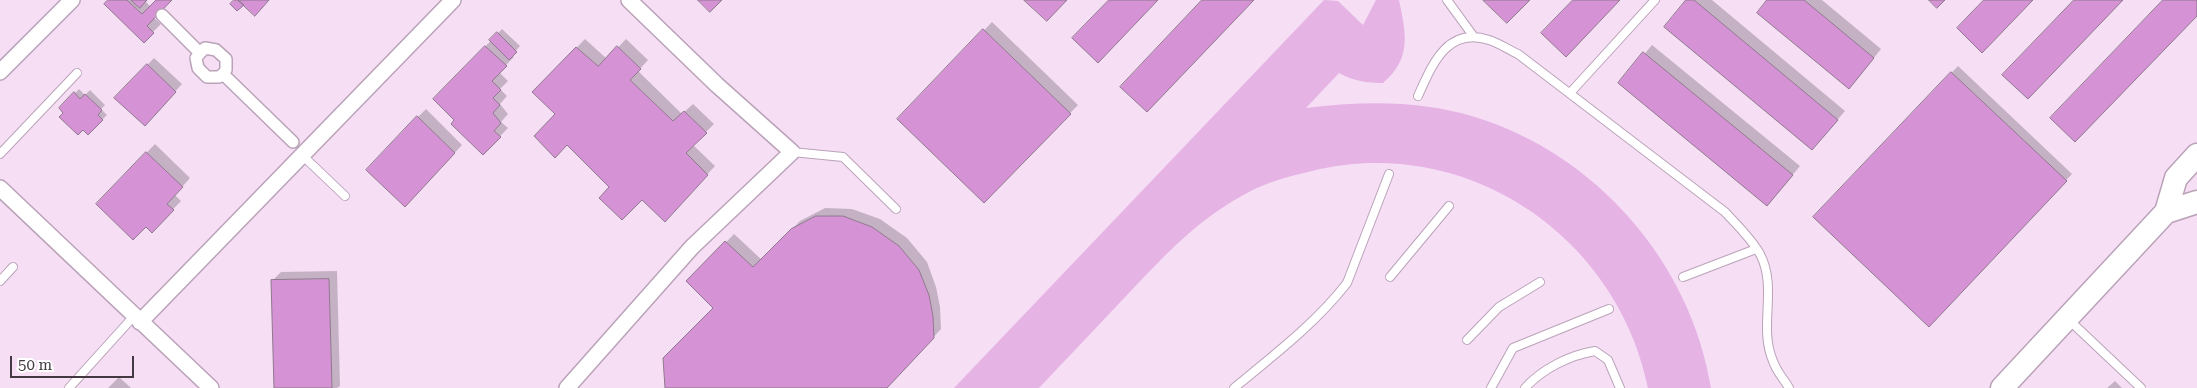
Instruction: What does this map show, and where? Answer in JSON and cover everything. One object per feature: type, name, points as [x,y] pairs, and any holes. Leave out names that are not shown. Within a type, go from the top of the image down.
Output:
[{"type":"main road","points":[[2002,388],[2166,212],[2176,178],[2197,155]]},
{"type":"main road","points":[[2166,212],[2197,202]]},
{"type":"street","points":[[0,72],[72,0]]},
{"type":"street","points":[[137,319],[302,155],[453,0]]},
{"type":"street","points":[[567,388],[692,247],[792,152],[717,85],[630,0]]},
{"type":"street","points":[[162,15],[200,53]]},
{"type":"street","points":[[205,48],[221,53],[226,58],[226,70],[223,74],[219,77],[207,77],[198,68],[196,58],[200,53],[205,48]]},
{"type":"street","points":[[223,74],[292,142]]},
{"type":"street","points":[[0,188],[211,388]]},
{"type":"lane","points":[[1447,0],[1474,37]]},
{"type":"lane","points":[[1570,93],[1655,0]]},
{"type":"lane","points":[[1418,96],[1432,66],[1447,46],[1474,37],[1490,40],[1518,54],[1725,212],[1760,255],[1768,282],[1768,334],[1772,361],[1789,388]]},
{"type":"lane","points":[[0,154],[77,73]]},
{"type":"lane","points":[[792,152],[843,157],[896,209]]},
{"type":"lane","points":[[302,155],[345,196]]},
{"type":"lane","points":[[1234,388],[1314,318],[1336,297],[1347,283],[1389,174]]},
{"type":"lane","points":[[1390,277],[1449,206]]},
{"type":"lane","points":[[1683,277],[1756,249]]},
{"type":"lane","points":[[0,281],[13,267]]},
{"type":"lane","points":[[1467,340],[1499,307],[1540,282]]},
{"type":"lane","points":[[1491,388],[1513,348],[1609,309]]},
{"type":"lane","points":[[69,388],[137,319]]},
{"type":"lane","points":[[2068,319],[2141,388]]},
{"type":"lane","points":[[1524,388],[1534,377],[1580,353],[1595,351],[1608,360],[1620,388]]},
{"type":"shaded area","points":[[1324,0],[1338,1],[1363,25],[1376,0],[1399,0],[1405,35],[1403,55],[1392,74],[1383,83],[1361,81],[1339,73],[1306,108],[1370,103],[1433,107],[1454,111],[1519,134],[1560,157],[1598,186],[1631,220],[1659,257],[1683,298],[1700,342],[1711,388],[1648,388],[1631,333],[1604,284],[1568,242],[1526,208],[1477,183],[1425,167],[1369,163],[1312,171],[1279,180],[1262,186],[1229,203],[1198,226],[1155,265],[1039,388],[954,388]]},
{"type":"building","points":[[108,0],[127,0],[142,14],[156,0],[172,0],[147,26],[154,33],[144,43],[104,4]]},
{"type":"building","points":[[131,0],[147,0],[140,8]]},
{"type":"building","points":[[234,0],[238,0],[244,5],[237,11],[230,4]]},
{"type":"building","points":[[238,0],[269,0],[255,16]]},
{"type":"building","points":[[698,0],[722,0],[710,12]]},
{"type":"building","points":[[1024,0],[1067,0],[1047,21]]},
{"type":"building","points":[[1109,0],[1158,0],[1098,63],[1072,38]]},
{"type":"building","points":[[1202,0],[1254,0],[1147,112],[1120,87]]},
{"type":"building","points":[[1483,0],[1530,0],[1507,23]]},
{"type":"building","points":[[1573,0],[1620,0],[1566,57],[1541,33]]},
{"type":"building","points":[[1686,0],[1694,0],[1838,120],[1812,150],[1664,27]]},
{"type":"building","points":[[1767,0],[1804,0],[1874,58],[1849,89],[1757,13]]},
{"type":"building","points":[[1929,0],[1945,0],[1937,8]]},
{"type":"building","points":[[1984,0],[2033,0],[1982,53],[1957,28]]},
{"type":"building","points":[[2074,0],[2123,0],[2028,99],[2002,75]]},
{"type":"building","points":[[2163,0],[2197,0],[2197,16],[2075,142],[2050,118]]},
{"type":"building","points":[[983,29],[1071,114],[984,203],[897,119]]},
{"type":"building","points":[[497,32],[517,52],[509,60],[489,40]]},
{"type":"building","points":[[485,46],[507,66],[492,81],[501,90],[493,98],[500,105],[493,113],[501,123],[494,131],[501,137],[483,155],[451,124],[454,120],[433,99]]},
{"type":"building","points":[[617,46],[641,69],[630,80],[673,121],[684,111],[707,133],[686,153],[708,175],[665,222],[642,200],[622,220],[599,198],[609,187],[567,145],[555,158],[534,136],[555,114],[532,92],[576,47],[598,66]]},
{"type":"building","points":[[1643,52],[1793,175],[1767,206],[1618,83]]},
{"type":"building","points":[[147,64],[176,92],[145,126],[114,98]]},
{"type":"building","points":[[1951,72],[2067,181],[1929,327],[1813,217]]},
{"type":"building","points":[[74,92],[80,99],[85,94],[102,110],[98,115],[103,120],[88,135],[83,130],[78,135],[59,117],[63,113],[59,108]]},
{"type":"building","points":[[417,116],[455,153],[405,207],[366,170]]},
{"type":"building","points":[[146,152],[183,187],[167,204],[174,210],[152,233],[146,227],[133,240],[96,204]]},
{"type":"building","points":[[816,216],[843,216],[872,227],[899,246],[919,270],[929,295],[933,316],[934,338],[887,388],[665,388],[663,358],[713,308],[686,281],[725,241],[753,267],[791,229]]},
{"type":"building","points":[[329,279],[332,388],[274,388],[271,280]]}]
